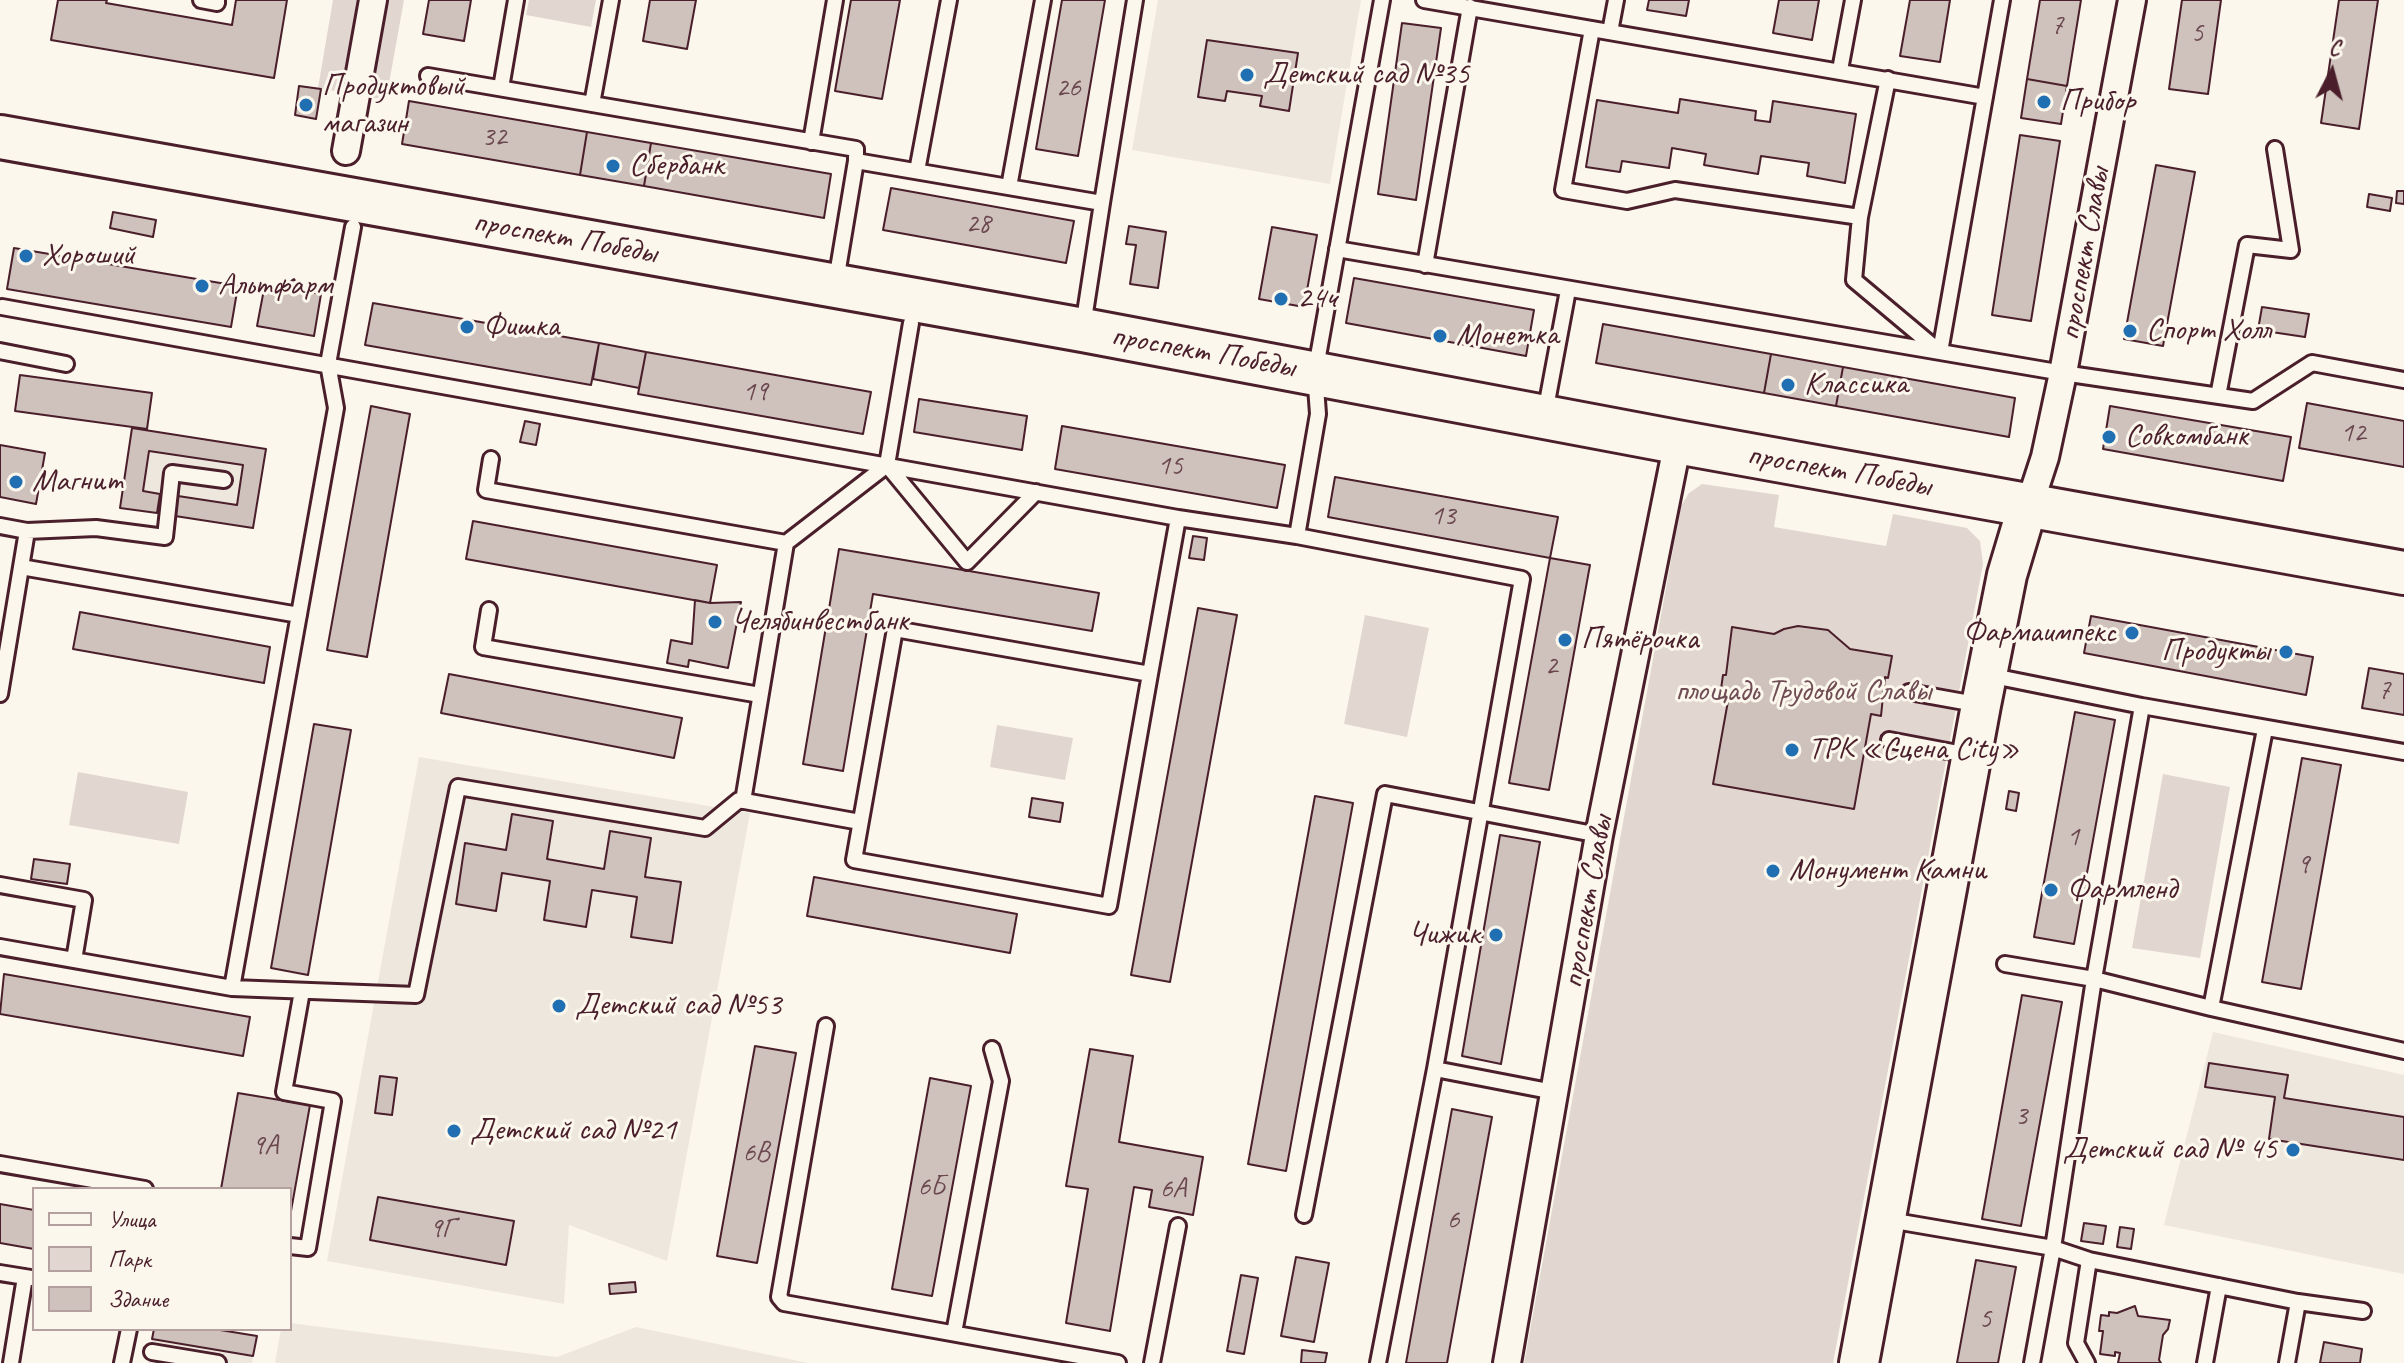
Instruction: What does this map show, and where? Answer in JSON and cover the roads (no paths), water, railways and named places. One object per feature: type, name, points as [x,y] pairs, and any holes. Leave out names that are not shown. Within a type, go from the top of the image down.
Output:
[{"type":"main road","name":"проспект Победы","points":[[0,137],[1083,330],[1316,385],[1675,452],[2026,515],[2404,573]]},
{"type":"main road","name":"проспект Победы","points":[[0,164],[911,323],[1544,417],[1675,452]]},
{"type":"main road","name":"проспект Победы","points":[[2026,515],[2404,593]]},
{"type":"main road","name":"проспект Славы","points":[[1859,1363],[1984,690],[2007,575],[2026,515]]},
{"type":"street","points":[[346,151],[373,0]]},
{"type":"street","name":"проспект Славы","points":[[2026,515],[2045,457],[2063,373],[2132,0]]},
{"type":"street","name":"проспект Славы","points":[[1507,1363],[1599,835],[1675,452]]},
{"type":"lane","points":[[201,0],[217,3],[217,0]]},
{"type":"lane","points":[[501,88],[516,0]]},
{"type":"lane","points":[[592,104],[611,0]]},
{"type":"lane","points":[[811,142],[835,0]]},
{"type":"lane","points":[[917,171],[949,0]]},
{"type":"lane","points":[[1009,187],[1043,0]]},
{"type":"lane","points":[[1083,330],[1135,0]]},
{"type":"lane","points":[[1297,536],[1313,454],[1318,414],[1316,385],[1337,249],[1382,0]]},
{"type":"lane","points":[[1424,0],[1470,7],[1494,5],[1592,29],[1985,97]]},
{"type":"lane","points":[[1610,32],[1616,0]]},
{"type":"lane","points":[[1840,70],[1853,0]]},
{"type":"lane","points":[[1940,352],[2002,0]]},
{"type":"lane","points":[[1425,265],[1470,7]]},
{"type":"lane","points":[[1592,29],[1563,190],[1627,201],[1675,190],[1860,217]]},
{"type":"lane","points":[[428,76],[856,149],[836,286]]},
{"type":"lane","points":[[1888,79],[1860,217],[1854,280],[1940,352]]},
{"type":"lane","points":[[2218,396],[2247,245],[2291,250],[2275,149]]},
{"type":"lane","points":[[856,161],[1102,203]]},
{"type":"lane","points":[[232,988],[336,408],[328,364],[353,227]]},
{"type":"lane","points":[[1337,249],[2063,373],[2253,401],[2312,363],[2404,380]]},
{"type":"lane","points":[[1544,417],[1568,290]]},
{"type":"lane","points":[[2,307],[1178,518],[1297,536],[1522,579],[1435,1069],[1378,1363]]},
{"type":"lane","points":[[743,801],[786,543],[887,465],[911,323]]},
{"type":"lane","points":[[0,351],[66,364]]},
{"type":"lane","points":[[491,459],[486,490],[786,543]]},
{"type":"lane","points":[[887,465],[967,562],[1036,492]]},
{"type":"lane","points":[[0,526],[27,531],[96,528],[165,537],[172,473],[224,480]]},
{"type":"lane","points":[[1150,674],[895,629],[854,860],[1109,906],[1178,518]]},
{"type":"lane","points":[[0,694],[27,531]]},
{"type":"lane","points":[[21,567],[299,615]]},
{"type":"lane","points":[[489,610],[483,647],[760,695]]},
{"type":"lane","points":[[1909,692],[1984,690],[2142,706],[2404,752]]},
{"type":"lane","points":[[2032,1363],[2142,706]]},
{"type":"lane","points":[[2211,1008],[2265,729]]},
{"type":"lane","points":[[1889,740],[1973,756]]},
{"type":"lane","points":[[0,947],[232,988],[416,995],[458,787],[705,828],[739,800],[860,822]]},
{"type":"lane","points":[[1304,1215],[1385,794],[1599,835]]},
{"type":"lane","points":[[0,885],[84,900],[74,960]]},
{"type":"lane","points":[[2005,964],[2094,979],[2404,1051]]},
{"type":"lane","points":[[292,1246],[308,1248],[333,1101],[284,1092],[302,991]]},
{"type":"lane","points":[[826,1026],[779,1297],[784,1303],[1118,1363]]},
{"type":"lane","points":[[954,1333],[1001,1081],[992,1049]]},
{"type":"lane","points":[[1435,1069],[1554,1092]]},
{"type":"lane","points":[[0,1164],[133,1187]]},
{"type":"lane","points":[[1885,1219],[2053,1248],[2089,1260],[2298,1302],[2363,1311]]},
{"type":"lane","points":[[1152,1363],[1178,1226]]},
{"type":"lane","points":[[2087,1363],[2076,1343],[2089,1260]]},
{"type":"lane","points":[[0,1273],[30,1278],[11,1363]]},
{"type":"lane","points":[[2205,1363],[2219,1286]]},
{"type":"lane","points":[[2287,1363],[2298,1302]]},
{"type":"lane","points":[[122,1363],[129,1331]]},
{"type":"lane","points":[[0,1332],[16,1334]]},
{"type":"lane","points":[[152,1352],[181,1360],[218,1363]]},
{"type":"place","name":"Детский сад №35","points":[[1247,75]]},
{"type":"place","name":"Прибор","points":[[2044,102]]},
{"type":"place","name":"Продуктовый магазин","points":[[306,105]]},
{"type":"place","name":"Сбербанк","points":[[613,166]]},
{"type":"place","name":"Хороший","points":[[26,256]]},
{"type":"place","name":"Альтфарм","points":[[202,286]]},
{"type":"place","name":"24ч","points":[[1281,299]]},
{"type":"place","name":"Фишка","points":[[467,327]]},
{"type":"place","name":"Спорт Холл","points":[[2130,331]]},
{"type":"place","name":"Монетка","points":[[1440,336]]},
{"type":"place","name":"Классика","points":[[1788,385]]},
{"type":"place","name":"Совкомбанк","points":[[2109,437]]},
{"type":"place","name":"Магнит","points":[[16,482]]},
{"type":"place","name":"Челябинвестбанк","points":[[715,622]]},
{"type":"place","name":"Фармаимпекс","points":[[2132,633]]},
{"type":"place","name":"Пятёрочка","points":[[1565,640]]},
{"type":"place","name":"Продукты","points":[[2286,652]]},
{"type":"place","name":"ТРК «Сцена City»","points":[[1792,750]]},
{"type":"place","name":"Монумент Камни","points":[[1773,871]]},
{"type":"place","name":"Фармленд","points":[[2051,890]]},
{"type":"place","name":"Чижик","points":[[1496,935]]},
{"type":"place","name":"Детский сад №53","points":[[559,1006]]},
{"type":"place","name":"Детский сад №21","points":[[454,1131]]},
{"type":"place","name":"Детский сад № 45","points":[[2293,1150]]},
{"type":"park label","name":"площадь Трудовой Славы","points":[[1803,692]]}]
